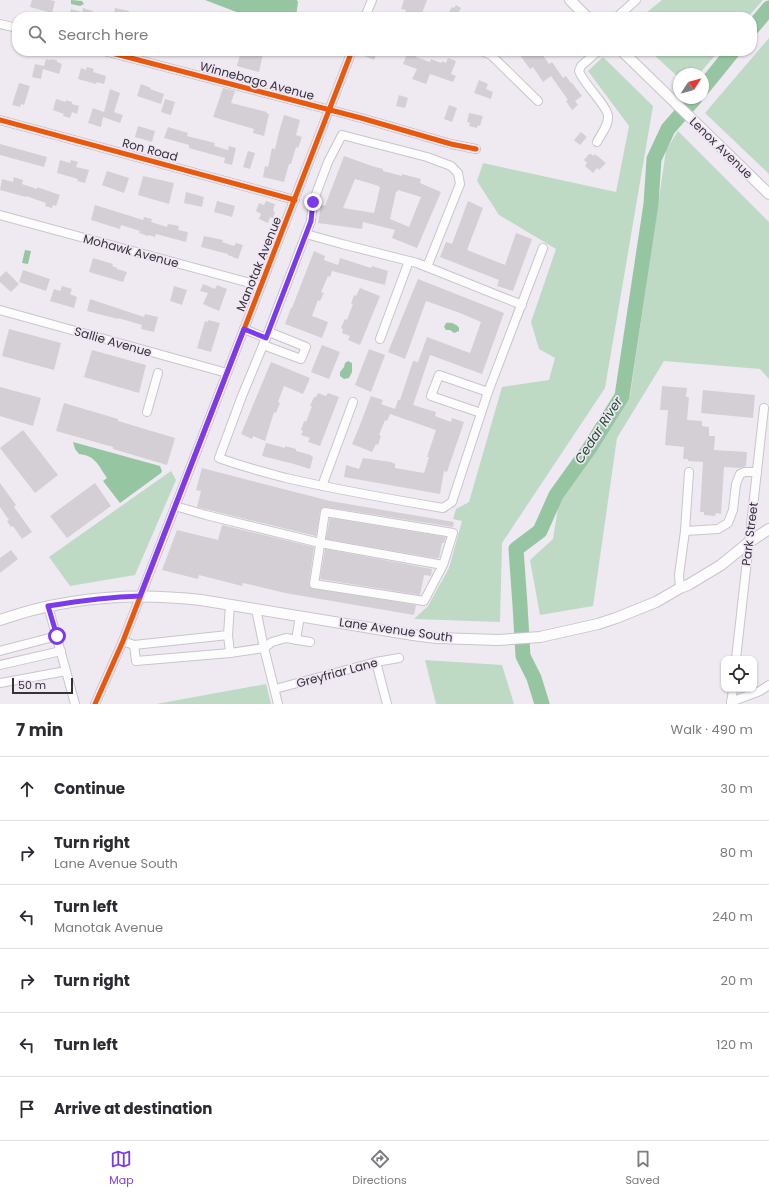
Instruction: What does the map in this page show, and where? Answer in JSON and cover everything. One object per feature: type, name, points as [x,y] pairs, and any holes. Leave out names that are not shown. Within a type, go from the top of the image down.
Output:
[{"type":"main road","points":[[570,0],[582,12]]},
{"type":"main road","name":"Lenox Avenue","points":[[627,56],[769,194]]},
{"type":"main road","name":"Lane Avenue South","points":[[0,620],[48,606],[103,598],[171,596],[437,638],[498,640],[540,638],[616,618],[656,602],[680,588],[688,586],[713,570],[769,529]]},
{"type":"street","points":[[367,12],[372,0]]},
{"type":"street","points":[[623,12],[636,0]]},
{"type":"street","points":[[0,24],[12,27]]},
{"type":"street","name":"Winnebago Avenue","points":[[123,56],[330,110],[451,144],[476,149]]},
{"type":"street","name":"Manotak Avenue","points":[[95,704],[123,641],[350,56]]},
{"type":"street","points":[[492,56],[538,101]]},
{"type":"street","points":[[592,56],[581,66],[579,71],[588,87],[607,111],[607,124],[597,142]]},
{"type":"street","name":"Ron Road","points":[[0,120],[295,200]]},
{"type":"street","points":[[427,267],[460,184],[458,173],[451,166],[427,157],[342,135],[328,162],[313,202],[311,221],[219,458],[242,466],[348,492],[443,508],[452,502],[488,392],[543,248]]},
{"type":"street","name":"Mohawk Avenue","points":[[0,215],[261,286]]},
{"type":"street","points":[[306,234],[409,261],[522,305]]},
{"type":"street","points":[[380,339],[409,261]]},
{"type":"street","name":"Sallie Avenue","points":[[0,310],[227,373]]},
{"type":"street","points":[[244,329],[266,338]]},
{"type":"street","points":[[147,412],[158,373]]},
{"type":"street","points":[[481,413],[431,396],[439,374],[488,392]]},
{"type":"street","points":[[322,486],[353,402]]},
{"type":"street","name":"Park Street","points":[[736,656],[757,472],[765,437],[764,408]]},
{"type":"street","points":[[680,588],[678,576],[685,531],[688,472]]},
{"type":"street","points":[[685,531],[718,529],[728,523],[733,510],[736,484],[740,474],[745,472],[757,472]]},
{"type":"street","points":[[175,506],[320,544],[444,565]]},
{"type":"street","points":[[325,512],[452,533],[444,565],[424,601],[314,584],[325,512]]},
{"type":"street","points":[[230,605],[228,635],[230,653]]},
{"type":"street","points":[[48,606],[75,704]]},
{"type":"street","points":[[256,609],[278,704]]},
{"type":"street","points":[[296,640],[300,616]]},
{"type":"street","points":[[123,641],[134,645],[228,635]]},
{"type":"street","points":[[0,651],[57,636]]},
{"type":"street","points":[[134,645],[136,661],[230,653],[264,648],[272,642],[286,638],[310,642]]},
{"type":"street","points":[[0,665],[61,651]]},
{"type":"street","name":"Greyfriar Lane","points":[[275,689],[376,662],[399,658]]},
{"type":"street","points":[[376,662],[387,704]]},
{"type":"street","points":[[0,683],[66,671]]},
{"type":"street","points":[[731,703],[760,691],[769,685]]},
{"type":"street","points":[[731,703],[733,692]]},
{"type":"shaded area","points":[[71,0],[82,1],[84,4],[80,6],[71,4]]},
{"type":"shaded area","points":[[205,0],[297,0],[298,2],[297,12],[236,12]]},
{"type":"shaded area","points":[[662,0],[763,0],[752,12],[647,12]]},
{"type":"shaded area","points":[[769,38],[769,174],[705,113],[754,56],[757,56],[757,52]]},
{"type":"shaded area","points":[[655,56],[715,56],[704,68],[673,68],[673,72]]},
{"type":"shaded area","points":[[603,57],[653,106],[605,388],[502,543],[500,622],[414,619],[428,606],[449,568],[462,521],[453,519],[456,509],[469,502],[502,387],[549,380],[555,358],[539,349],[531,322],[556,249],[499,215],[477,181],[483,163],[616,192],[629,126],[588,71]]},
{"type":"shaded area","points":[[678,131],[769,222],[769,379],[760,369],[664,361],[617,438],[593,606],[540,615],[530,560],[553,539],[559,502],[630,396],[666,150]]},
{"type":"shaded area","points":[[25,250],[31,251],[28,264],[22,263]]},
{"type":"shaded area","points":[[446,323],[455,324],[459,328],[459,331],[454,333],[450,330],[446,330],[444,327]]},
{"type":"shaded area","points":[[348,361],[352,363],[352,372],[349,378],[344,379],[340,376],[340,372],[345,363]]},
{"type":"shaded area","points":[[73,442],[160,466],[162,471],[120,503],[103,481],[107,478],[99,465],[93,459],[79,454],[75,449]]},
{"type":"shaded area","points":[[171,471],[176,480],[135,575],[70,586],[49,557]]},
{"type":"shaded area","points":[[425,660],[502,665],[514,704],[436,704]]},
{"type":"shaded area","points":[[266,684],[271,704],[156,704]]},
{"type":"building","points":[[32,0],[55,1],[52,12],[30,7]]},
{"type":"building","points":[[404,0],[427,0],[422,12],[405,12],[406,10],[401,9]]},
{"type":"building","points":[[456,5],[461,8],[459,12],[449,12],[452,7],[454,8]]},
{"type":"building","points":[[83,8],[93,11],[93,12],[82,12]]},
{"type":"building","points":[[115,8],[129,11],[129,12],[114,12]]},
{"type":"building","points":[[71,9],[82,12],[70,12]]},
{"type":"building","points":[[240,56],[263,56],[259,72],[237,66]]},
{"type":"building","points":[[364,56],[376,56],[374,60]]},
{"type":"building","points":[[406,56],[416,56],[430,62],[431,59],[441,63],[442,61],[446,63],[448,58],[456,61],[451,74],[456,76],[453,82],[430,74],[426,84],[412,79],[417,69],[403,64]]},
{"type":"building","points":[[521,56],[543,56],[549,64],[552,62],[563,78],[566,76],[582,96],[575,101],[578,105],[572,110],[566,101],[568,100],[551,76],[543,82],[533,67],[530,69]]},
{"type":"building","points":[[46,59],[57,60],[57,62],[62,64],[59,74],[43,69],[41,79],[32,77],[35,64],[44,66]]},
{"type":"building","points":[[87,67],[94,69],[93,72],[106,76],[104,84],[97,82],[96,84],[78,79],[81,68],[86,70]]},
{"type":"building","points":[[479,80],[488,84],[486,89],[493,92],[491,99],[474,93]]},
{"type":"building","points":[[19,83],[30,86],[24,105],[21,104],[20,107],[12,105]]},
{"type":"building","points":[[141,84],[164,94],[161,104],[137,96]]},
{"type":"building","points":[[223,88],[235,91],[231,103],[267,112],[266,113],[269,114],[264,136],[253,133],[254,129],[213,117]]},
{"type":"building","points":[[110,89],[120,93],[114,112],[123,115],[120,123],[103,117],[101,127],[88,123],[93,108],[104,112]]},
{"type":"building","points":[[399,95],[408,98],[405,108],[396,106]]},
{"type":"building","points":[[56,99],[66,102],[66,100],[79,106],[77,114],[72,112],[70,118],[53,110]]},
{"type":"building","points":[[165,99],[175,102],[171,115],[161,112]]},
{"type":"building","points":[[449,105],[457,108],[452,122],[444,119]]},
{"type":"building","points":[[469,113],[483,116],[480,126],[478,125],[477,128],[469,126],[470,123],[467,122]]},
{"type":"building","points":[[284,115],[300,120],[296,135],[302,137],[298,148],[296,147],[291,164],[289,164],[284,182],[263,177],[265,166],[268,167],[272,148],[275,149]]},
{"type":"building","points":[[138,126],[155,131],[152,142],[135,137]]},
{"type":"building","points":[[168,127],[188,133],[187,136],[215,143],[214,146],[228,150],[229,146],[236,148],[232,165],[224,163],[225,158],[189,148],[189,145],[164,138]]},
{"type":"building","points":[[581,132],[587,137],[580,145],[574,140]]},
{"type":"building","points":[[0,144],[47,157],[44,167],[0,155]]},
{"type":"building","points":[[248,151],[255,153],[250,169],[243,167]]},
{"type":"building","points":[[589,154],[594,156],[595,154],[606,163],[599,170],[597,168],[593,173],[585,166],[587,163],[584,160]]},
{"type":"building","points":[[344,156],[383,169],[383,171],[421,179],[420,183],[441,192],[417,248],[392,238],[395,230],[363,222],[362,229],[318,223],[321,205],[325,206]],"holes":[[[355,179],[380,187],[374,213],[343,208]],[[398,190],[421,197],[409,227],[390,219],[396,192]]]},
{"type":"building","points":[[60,160],[70,163],[71,160],[78,162],[76,167],[89,170],[85,183],[77,181],[78,179],[57,173]]},
{"type":"building","points":[[107,171],[129,178],[124,193],[102,185]]},
{"type":"building","points":[[143,176],[174,183],[169,204],[138,195]]},
{"type":"building","points":[[14,177],[23,180],[22,184],[37,189],[37,187],[60,195],[56,206],[53,205],[52,208],[45,206],[46,203],[26,196],[0,190],[2,179],[13,182]]},
{"type":"building","points":[[186,192],[204,197],[202,207],[184,203]]},
{"type":"building","points":[[217,201],[235,206],[232,217],[214,212]]},
{"type":"building","points":[[266,201],[275,204],[273,218],[270,217],[268,223],[259,219],[261,214],[256,211],[259,203],[264,205]]},
{"type":"building","points":[[468,201],[483,208],[467,250],[505,265],[516,233],[532,239],[513,291],[497,286],[499,280],[440,257],[446,242],[452,244]]},
{"type":"building","points":[[95,205],[143,220],[144,217],[152,219],[151,222],[167,227],[168,224],[179,226],[178,230],[188,232],[186,242],[156,234],[155,237],[148,236],[139,233],[140,231],[121,225],[120,229],[91,220]]},
{"type":"building","points":[[204,236],[223,240],[222,242],[234,246],[236,243],[243,245],[238,259],[228,254],[201,247]]},
{"type":"building","points":[[314,251],[325,256],[324,260],[338,265],[340,258],[371,268],[372,266],[388,271],[385,285],[332,271],[330,277],[328,276],[321,292],[324,293],[320,301],[318,300],[312,316],[328,322],[322,338],[285,324]]},
{"type":"building","points":[[93,258],[113,264],[112,266],[117,269],[127,272],[123,282],[89,272]]},
{"type":"building","points":[[23,270],[50,279],[46,291],[19,282]]},
{"type":"building","points":[[6,271],[19,284],[11,292],[0,282],[0,277]]},
{"type":"building","points":[[418,279],[504,313],[482,374],[430,355],[413,405],[436,412],[435,416],[451,422],[452,418],[464,422],[447,472],[444,471],[440,494],[344,477],[346,465],[359,469],[363,458],[391,462],[395,464],[395,468],[424,473],[429,457],[427,457],[436,430],[390,414],[387,421],[385,420],[379,435],[381,436],[378,445],[376,444],[372,452],[352,444],[371,396],[383,400],[381,404],[395,409],[398,400],[400,400],[413,361],[418,362],[427,337],[470,353],[481,322],[426,301],[405,359],[388,352]]},
{"type":"building","points":[[203,284],[215,289],[217,285],[227,289],[219,311],[203,304],[208,293],[200,291]]},
{"type":"building","points":[[62,286],[72,289],[70,294],[77,297],[74,308],[50,301],[54,289],[60,291]]},
{"type":"building","points":[[174,286],[187,290],[182,305],[170,301]]},
{"type":"building","points":[[360,288],[380,296],[360,345],[348,340],[350,336],[342,333],[343,329],[341,328],[345,319],[347,320],[353,304],[351,304],[354,295],[356,296]]},
{"type":"building","points":[[90,299],[144,317],[145,314],[158,317],[154,332],[141,329],[142,325],[87,311]]},
{"type":"building","points":[[208,320],[220,323],[211,352],[197,348],[205,321],[208,322]]},
{"type":"building","points":[[9,329],[61,343],[54,370],[2,356]]},
{"type":"building","points":[[322,345],[340,352],[329,379],[311,372]]},
{"type":"building","points":[[369,349],[385,355],[371,392],[355,385]]},
{"type":"building","points":[[92,350],[146,365],[139,393],[84,377]]},
{"type":"building","points":[[271,362],[310,378],[303,394],[284,386],[278,402],[280,403],[276,413],[274,412],[265,441],[253,436],[252,439],[241,434]]},
{"type":"building","points":[[662,386],[687,388],[686,397],[689,397],[687,420],[702,421],[702,426],[709,427],[709,436],[715,436],[714,450],[747,452],[746,466],[740,468],[724,467],[721,514],[716,513],[715,516],[704,515],[704,512],[700,512],[703,462],[688,461],[688,459],[683,459],[684,447],[665,445],[668,410],[660,410]]},
{"type":"building","points":[[0,387],[41,398],[33,426],[0,416]]},
{"type":"building","points":[[703,390],[755,395],[753,418],[701,413]]},
{"type":"building","points":[[318,393],[326,396],[328,393],[339,397],[320,446],[308,442],[310,438],[301,435],[304,421],[306,422],[312,406],[310,406],[314,397],[316,397]]},
{"type":"building","points":[[64,403],[175,438],[167,465],[113,449],[113,447],[56,431]]},
{"type":"building","points":[[23,430],[58,475],[35,493],[0,448]]},
{"type":"building","points":[[266,443],[285,448],[285,446],[311,455],[313,457],[310,469],[262,456]]},
{"type":"building","points":[[202,468],[330,501],[454,522],[453,527],[323,507],[320,511],[316,536],[197,507],[201,491],[196,490]]},
{"type":"building","points":[[0,483],[16,505],[14,507],[32,532],[22,539],[13,526],[11,527],[7,521],[9,520],[0,507]]},
{"type":"building","points":[[95,483],[111,506],[67,538],[50,516]]},
{"type":"building","points":[[330,518],[446,537],[444,543],[442,543],[439,558],[434,558],[326,539]]},
{"type":"building","points":[[222,525],[314,547],[309,583],[311,588],[416,605],[414,615],[285,593],[243,583],[242,586],[199,575],[198,579],[162,570],[177,530],[218,540]]},
{"type":"building","points":[[325,549],[432,569],[431,576],[424,575],[420,595],[320,579]]},
{"type":"building","points":[[11,550],[18,559],[0,573],[0,558]]},
{"type":"waterway","name":"Cedar River","points":[[757,22],[769,8]]},
{"type":"waterway","name":"Cedar River","points":[[709,81],[729,56]]},
{"type":"waterway","name":"Cedar River","points":[[542,704],[534,678],[523,656],[516,549],[540,531],[556,495],[589,449],[622,396],[651,204],[654,159],[668,129],[690,104]]},
{"type":"cycle path","points":[[123,56],[361,118],[451,144],[476,149]]},
{"type":"cycle path","points":[[95,704],[123,641],[350,56]]},
{"type":"cycle path","points":[[0,120],[295,200]]},
{"type":"route","points":[[57,636],[48,606],[117,597],[140,596],[244,329],[266,338],[311,221],[313,202]]}]
